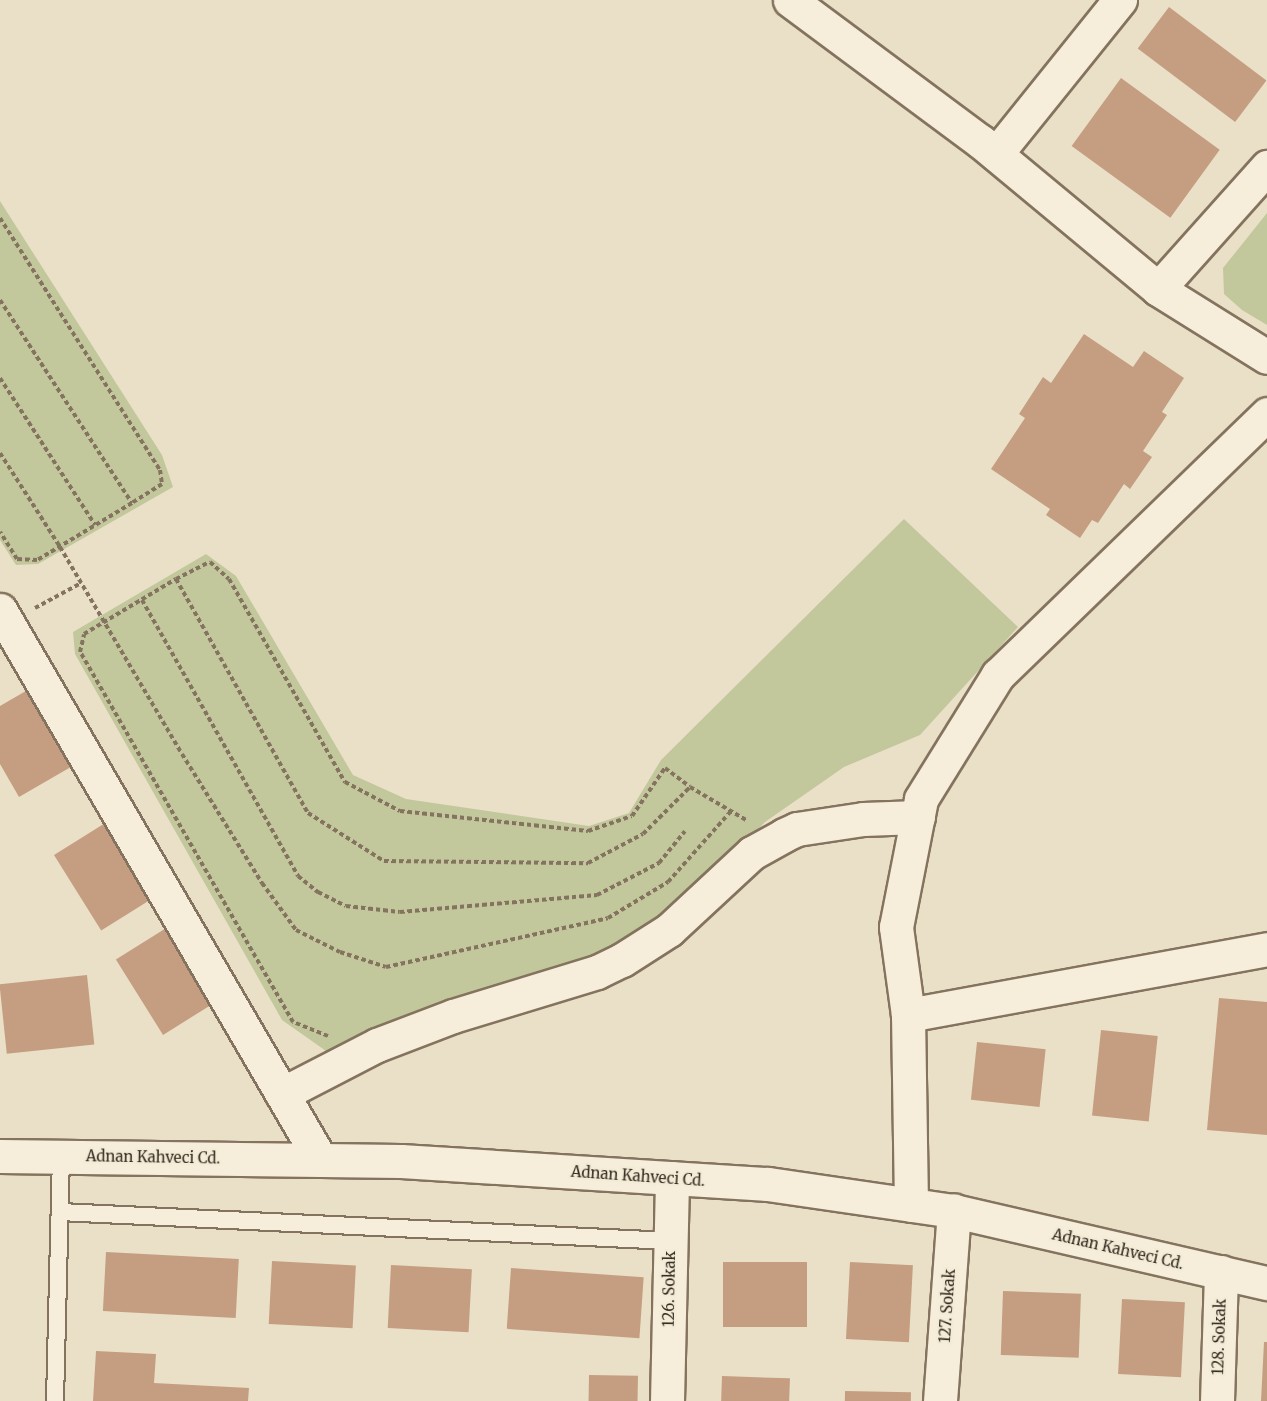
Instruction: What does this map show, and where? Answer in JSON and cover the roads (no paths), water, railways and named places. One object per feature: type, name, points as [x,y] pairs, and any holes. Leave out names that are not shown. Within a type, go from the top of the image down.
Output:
[{"type":"street","points":[[790,0],[996,154],[1158,289],[1267,357]]},
{"type":"street","points":[[996,154],[1120,0]]},
{"type":"street","points":[[1158,289],[1267,167]]},
{"type":"street","points":[[911,1204],[908,1016],[896,927],[921,799],[998,675],[1267,414]]},
{"type":"street","points":[[3,619],[320,1159]]},
{"type":"street","points":[[282,1094],[377,1045],[453,1016],[597,972],[622,960],[669,930],[752,853],[797,829],[863,819],[918,817]]},
{"type":"street","points":[[908,1016],[1267,949]]},
{"type":"street","name":"Adnan Kahveci Cd.","points":[[0,1156],[401,1161],[768,1184],[954,1211],[1267,1283]]},
{"type":"street","name":"126. Sokak","points":[[667,1401],[672,1178]]},
{"type":"street","name":"127. Sokak","points":[[940,1401],[954,1211]]},
{"type":"street","name":"128. Sokak","points":[[1217,1401],[1221,1272]]},
{"type":"lane","points":[[55,1401],[61,1156]]},
{"type":"lane","points":[[60,1212],[670,1241]]}]
